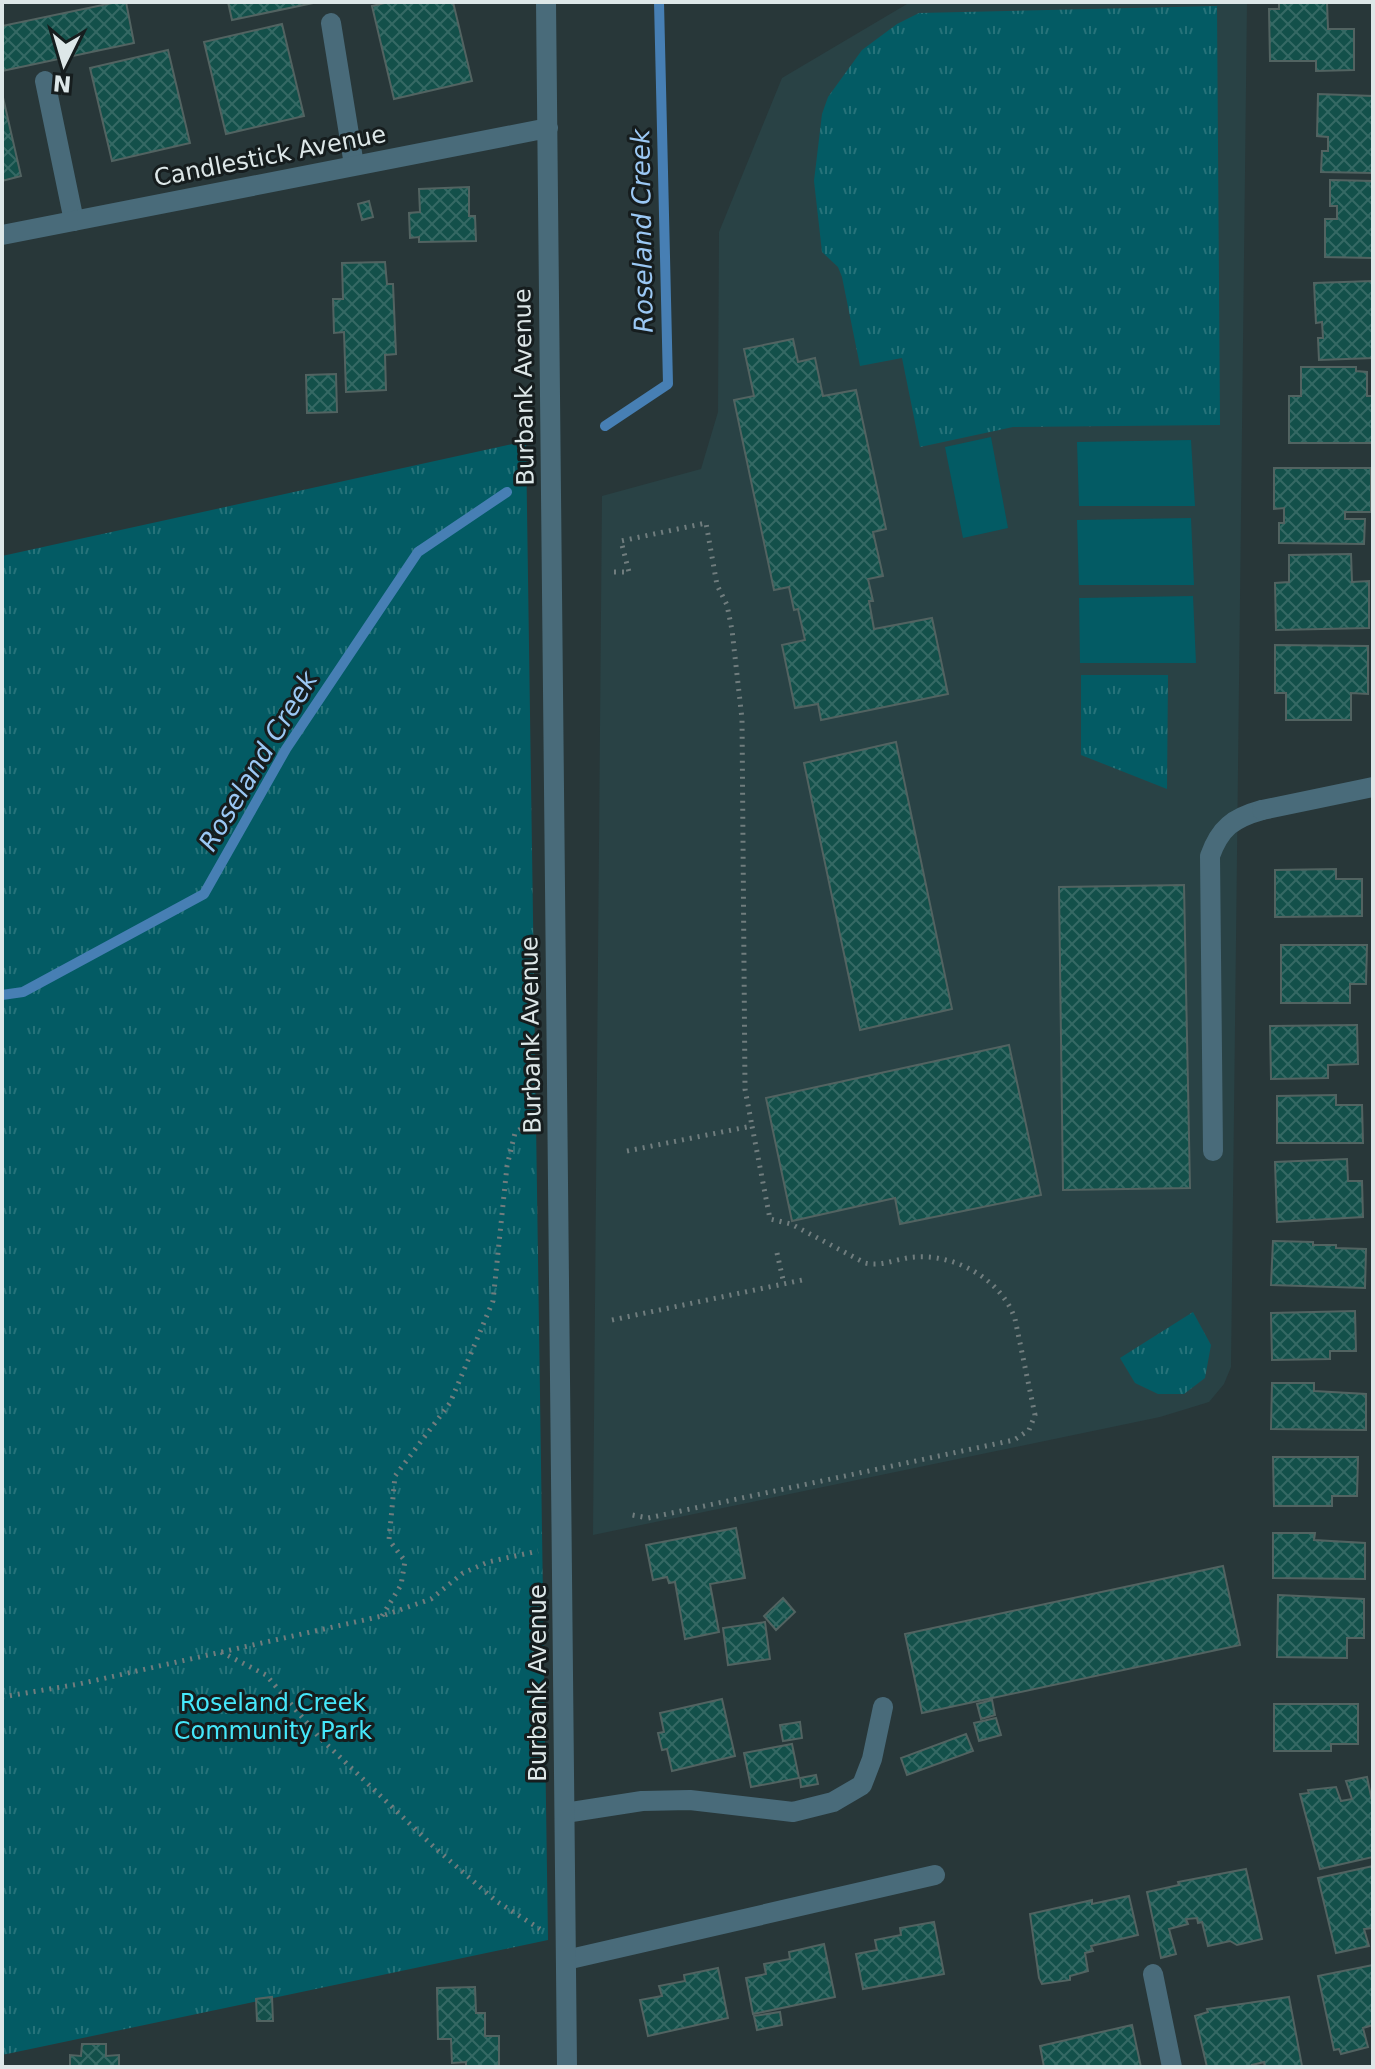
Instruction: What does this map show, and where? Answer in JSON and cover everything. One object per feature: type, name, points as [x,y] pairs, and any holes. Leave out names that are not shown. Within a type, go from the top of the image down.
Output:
[{"type":"street","name":"Burbank Avenue","points":[[546,2],[567,2067]]},
{"type":"street","points":[[331,23],[354,165]]},
{"type":"street","points":[[45,81],[74,221]]},
{"type":"street","name":"Candlestick Avenue","points":[[2,235],[548,128]]},
{"type":"street","points":[[1213,1151],[1210,856],[1216,838],[1234,820],[1262,810],[1373,787]]},
{"type":"street","points":[[565,1813],[666,1800],[793,1812],[833,1802],[862,1785],[872,1759],[883,1707]]},
{"type":"street","points":[[566,1960],[935,1875]]},
{"type":"street","points":[[1153,1974],[1172,2067]]},
{"type":"path","points":[[614,572],[629,572],[621,541],[706,523],[717,585],[730,617],[742,719],[745,1089],[770,1219],[791,1224],[865,1263],[875,1265],[913,1257],[964,1266],[983,1277],[998,1289],[1012,1309],[1035,1415],[1033,1423],[1014,1440],[648,1518],[627,1514]]},
{"type":"path","points":[[382,1616],[401,1585],[405,1561],[389,1540],[395,1476],[450,1403],[493,1301],[507,1166],[515,1133],[527,1122],[557,1119]]},
{"type":"path","points":[[627,1151],[752,1126]]},
{"type":"path","points":[[777,1253],[784,1284]]},
{"type":"path","points":[[612,1320],[807,1279]]},
{"type":"path","points":[[2,1697],[79,1684],[382,1616],[431,1599],[475,1567],[543,1550]]},
{"type":"path","points":[[221,1652],[266,1675],[319,1737],[434,1847],[496,1901],[548,1934]]},
{"type":"shaded area","points":[[1247,2],[1231,1367],[1224,1384],[1209,1402],[1160,1417],[593,1535],[602,496],[701,469],[718,412],[719,232],[782,78],[907,4]]},
{"type":"green space","points":[[1217,6],[1220,425],[1013,427],[920,447],[902,358],[860,366],[842,277],[838,267],[822,252],[814,181],[822,114],[828,97],[862,50],[897,24],[919,13]]},
{"type":"green space","points":[[991,437],[1008,528],[963,538],[945,447]]},
{"type":"green space","points":[[1191,440],[1195,506],[1079,506],[1077,442]]},
{"type":"green space","name":"Roseland Creek Community Park","points":[[526,441],[548,1940],[2,2055],[2,556]]},
{"type":"green space","points":[[1191,518],[1194,585],[1079,585],[1077,520]]},
{"type":"green space","points":[[1193,596],[1196,663],[1080,663],[1079,598]]},
{"type":"green space","points":[[1081,675],[1168,675],[1167,789],[1081,755]]},
{"type":"green space","points":[[1193,1312],[1211,1345],[1205,1378],[1184,1394],[1158,1394],[1135,1383],[1120,1358]]},
{"type":"building","points":[[126,2],[134,43],[2,71],[2,26]]},
{"type":"building","points":[[228,2],[318,2],[232,20]]},
{"type":"building","points":[[389,2],[453,2],[472,81],[394,99],[372,6]]},
{"type":"building","points":[[1279,2],[1327,2],[1328,29],[1354,29],[1354,70],[1316,71],[1316,61],[1270,61],[1269,9],[1279,9]]},
{"type":"building","points":[[282,24],[304,116],[226,134],[204,42]]},
{"type":"building","points":[[168,50],[190,143],[112,161],[90,68]]},
{"type":"building","points":[[2,93],[21,176],[2,181]]},
{"type":"building","points":[[1318,94],[1373,96],[1373,173],[1321,172],[1322,151],[1328,151],[1328,137],[1317,136]]},
{"type":"building","points":[[1330,180],[1373,181],[1373,258],[1325,257],[1325,219],[1337,219],[1337,206],[1330,206]]},
{"type":"building","points":[[469,187],[469,216],[475,216],[476,241],[419,242],[419,237],[410,238],[409,213],[420,212],[419,189]]},
{"type":"building","points":[[369,201],[373,217],[362,220],[358,204]]},
{"type":"building","points":[[385,262],[387,284],[393,284],[396,354],[385,355],[386,390],[346,392],[344,332],[334,333],[333,299],[343,299],[342,263]]},
{"type":"building","points":[[1373,281],[1373,358],[1319,360],[1318,338],[1323,338],[1322,322],[1316,323],[1314,283]]},
{"type":"building","points":[[793,339],[798,362],[815,358],[823,396],[856,390],[886,529],[873,532],[883,576],[868,579],[874,629],[932,618],[948,694],[821,720],[818,704],[795,708],[782,645],[805,640],[789,587],[774,590],[734,400],[754,396],[744,349]]},
{"type":"building","points":[[1301,367],[1356,367],[1356,371],[1367,372],[1367,396],[1373,396],[1373,443],[1289,443],[1289,396],[1301,396]]},
{"type":"building","points":[[336,374],[337,412],[307,413],[306,375]]},
{"type":"building","points":[[1274,468],[1371,468],[1371,512],[1345,512],[1345,519],[1365,519],[1364,544],[1279,543],[1279,523],[1284,523],[1284,508],[1274,509]]},
{"type":"building","points":[[1351,554],[1352,582],[1369,581],[1369,628],[1276,630],[1275,583],[1289,582],[1289,555]]},
{"type":"building","points":[[1275,645],[1368,646],[1368,694],[1351,693],[1351,720],[1286,720],[1286,693],[1275,693]]},
{"type":"building","points":[[896,742],[952,1009],[860,1030],[804,763]]},
{"type":"building","points":[[1336,869],[1336,879],[1362,879],[1362,916],[1275,917],[1275,870]]},
{"type":"building","points":[[1184,885],[1190,1188],[1063,1190],[1059,887]]},
{"type":"building","points":[[1281,945],[1367,945],[1366,984],[1350,984],[1350,1003],[1281,1003]]},
{"type":"building","points":[[1357,1025],[1358,1064],[1328,1065],[1328,1078],[1271,1079],[1270,1026]]},
{"type":"building","points":[[1009,1045],[1041,1195],[900,1224],[895,1198],[792,1221],[766,1098]]},
{"type":"building","points":[[1336,1095],[1336,1105],[1362,1105],[1363,1143],[1277,1143],[1277,1096]]},
{"type":"building","points":[[1347,1159],[1348,1181],[1362,1181],[1363,1217],[1277,1222],[1275,1162]]},
{"type":"building","points":[[1273,1241],[1313,1242],[1313,1245],[1366,1249],[1365,1288],[1271,1285]]},
{"type":"building","points":[[1355,1311],[1356,1351],[1330,1351],[1330,1359],[1272,1360],[1271,1313]]},
{"type":"building","points":[[1272,1383],[1314,1383],[1314,1391],[1366,1394],[1366,1430],[1271,1429]]},
{"type":"building","points":[[1273,1457],[1358,1457],[1357,1496],[1332,1496],[1332,1506],[1274,1506]]},
{"type":"building","points":[[736,1528],[745,1578],[710,1584],[719,1632],[685,1639],[675,1582],[669,1583],[667,1577],[653,1580],[646,1545]]},
{"type":"building","points":[[1273,1533],[1315,1533],[1314,1540],[1365,1543],[1365,1579],[1273,1578]]},
{"type":"building","points":[[1223,1566],[1240,1645],[922,1713],[905,1634]]},
{"type":"building","points":[[1278,1595],[1364,1599],[1364,1638],[1347,1638],[1347,1658],[1277,1657]]},
{"type":"building","points":[[783,1598],[795,1612],[776,1630],[764,1616]]},
{"type":"building","points":[[765,1622],[770,1659],[728,1665],[723,1628]]},
{"type":"building","points":[[722,1699],[735,1756],[672,1771],[667,1749],[662,1750],[658,1733],[664,1732],[660,1713]]},
{"type":"building","points":[[992,1700],[995,1715],[981,1719],[977,1704]]},
{"type":"building","points":[[1274,1704],[1358,1704],[1358,1744],[1331,1744],[1331,1751],[1274,1751]]},
{"type":"building","points":[[996,1718],[1001,1735],[979,1741],[974,1723]]},
{"type":"building","points":[[800,1722],[802,1738],[783,1741],[780,1725]]},
{"type":"building","points":[[966,1734],[973,1751],[907,1775],[901,1758]]},
{"type":"building","points":[[792,1744],[799,1778],[751,1787],[744,1753]]},
{"type":"building","points":[[816,1775],[818,1784],[801,1787],[800,1778]]},
{"type":"building","points":[[1367,1777],[1373,1806],[1373,1857],[1320,1869],[1300,1794],[1336,1787],[1341,1801],[1352,1799],[1346,1781]]},
{"type":"building","points":[[1373,1866],[1373,1928],[1364,1929],[1369,1946],[1336,1953],[1318,1878]]},
{"type":"building","points":[[1246,1869],[1262,1939],[1237,1945],[1230,1941],[1208,1946],[1202,1922],[1198,1923],[1197,1918],[1186,1919],[1188,1924],[1169,1929],[1176,1954],[1161,1958],[1147,1892],[1179,1885],[1178,1882]]},
{"type":"building","points":[[1129,1896],[1138,1935],[1091,1946],[1093,1951],[1085,1953],[1088,1971],[1070,1976],[1070,1980],[1042,1984],[1030,1914],[1092,1900],[1092,1904]]},
{"type":"building","points":[[934,1922],[944,1974],[863,1989],[856,1954],[877,1950],[875,1940],[901,1935],[900,1928]]},
{"type":"building","points":[[824,1944],[835,1997],[753,2014],[746,1978],[766,1974],[764,1964],[790,1959],[789,1952]]},
{"type":"building","points":[[1373,1965],[1373,2025],[1363,2028],[1368,2047],[1341,2054],[1339,2049],[1334,2050],[1318,1976]]},
{"type":"building","points":[[718,1968],[728,2018],[648,2036],[640,2000],[662,1996],[659,1986],[685,1981],[684,1975]]},
{"type":"building","points":[[475,1987],[476,2013],[485,2013],[485,2036],[499,2036],[499,2067],[466,2067],[466,2062],[452,2063],[451,2039],[438,2039],[437,1988]]},
{"type":"building","points":[[272,1997],[273,2021],[257,2021],[256,1999]]},
{"type":"building","points":[[1289,1997],[1302,2066],[1265,2067],[1264,2062],[1253,2067],[1207,2067],[1195,2016],[1208,2012],[1207,2009]]},
{"type":"building","points":[[780,2012],[782,2025],[757,2030],[754,2016]]},
{"type":"building","points":[[1132,2025],[1141,2067],[1044,2067],[1040,2046]]},
{"type":"building","points":[[82,2044],[106,2044],[106,2056],[119,2055],[119,2067],[70,2067],[70,2055],[81,2056]]},
{"type":"waterway","name":"Roseland Creek","points":[[605,426],[668,384],[659,2]]},
{"type":"waterway","name":"Roseland Creek","points":[[2,995],[23,992],[204,894],[286,749],[418,552],[507,492]]}]
